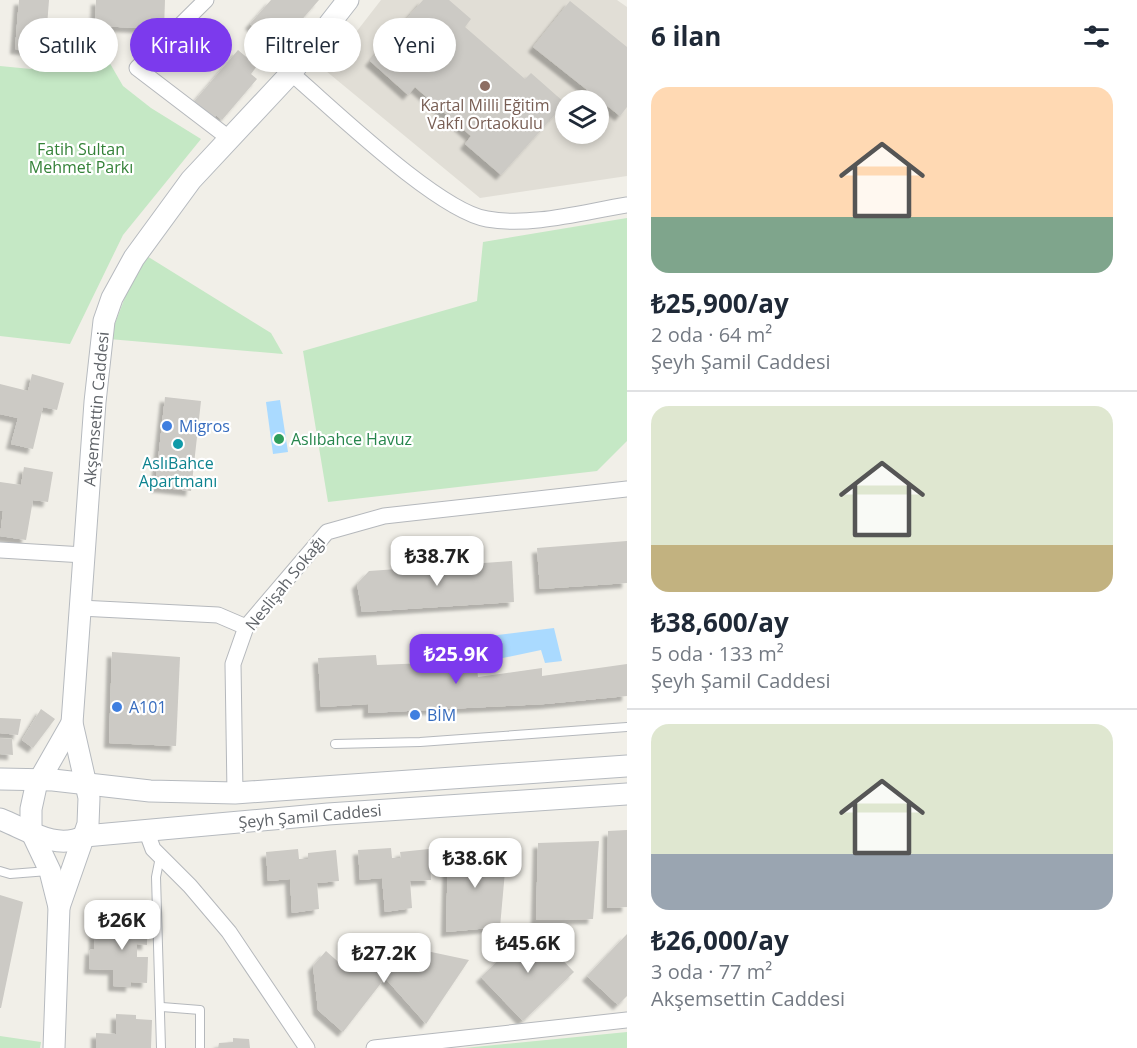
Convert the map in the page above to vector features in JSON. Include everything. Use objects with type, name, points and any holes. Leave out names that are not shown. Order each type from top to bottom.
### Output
[{"type":"street","points":[[206,0],[137,68],[230,139]]},
{"type":"street","name":"Akşemsettin Caddesi","points":[[59,907],[85,836],[89,810],[72,723],[104,321],[112,298],[145,242],[191,180],[291,73],[348,0]]},
{"type":"street","points":[[291,73],[412,175],[445,201],[465,212],[486,219],[506,220],[543,218],[627,205]]},
{"type":"street","name":"Neslişah Sokağı","points":[[235,793],[233,664],[246,627],[327,532],[384,516],[627,489]]},
{"type":"street","points":[[0,550],[84,555]]},
{"type":"street","points":[[80,608],[218,615],[246,627]]},
{"type":"street","name":"Akşemsettin Caddesi","points":[[54,1048],[59,907],[50,871],[31,831],[32,798],[39,780],[72,723]]},
{"type":"street","name":"Şeyh Şamil Caddesi","points":[[0,779],[53,780],[150,791],[235,793],[627,766]]},
{"type":"street","name":"Şeyh Şamil Caddesi","points":[[0,819],[47,840],[73,842],[85,836],[328,814],[627,794]]},
{"type":"street","points":[[146,830],[148,840],[160,857],[190,886],[229,932],[307,1048]]},
{"type":"street","points":[[374,1048],[627,1020]]},
{"type":"lane","points":[[335,744],[420,742],[627,727]]},
{"type":"lane","points":[[160,857],[156,877],[162,1007],[161,1048]]},
{"type":"lane","points":[[0,871],[10,874],[50,871]]},
{"type":"lane","points":[[162,1007],[200,1010],[200,1048]]},
{"type":"shaded area","name":"Kartal Milli Eğitim Vakfı Ortaokulu","points":[[381,0],[617,0],[627,7],[627,176],[480,198],[327,72],[361,72],[361,26]]},
{"type":"green space","name":"Fatih Sultan Mehmet Parkı","points":[[0,66],[18,68],[18,72],[115,72],[123,86],[151,108],[201,139],[123,235],[70,344],[0,336]]},
{"type":"green space","points":[[627,218],[627,441],[597,471],[328,502],[303,351],[477,301],[483,242]]},
{"type":"green space","points":[[142,253],[271,333],[283,354],[109,339]]},
{"type":"green space","points":[[627,1032],[627,1048],[464,1048]]},
{"type":"green space","points":[[0,1036],[41,1042],[40,1048],[0,1048]]},
{"type":"water","name":"Aslıbahce Havuz","points":[[280,400],[288,452],[273,454],[266,402]]},
{"type":"water","points":[[554,628],[562,661],[545,663],[541,650],[493,660],[489,636]]},
{"type":"building","points":[[19,0],[49,0],[48,18],[18,18],[18,49],[15,49]]},
{"type":"building","points":[[96,0],[165,0],[164,18],[130,18],[130,28],[118,27],[118,18],[95,18]]},
{"type":"building","points":[[271,0],[319,0],[303,18],[255,18]]},
{"type":"building","points":[[423,0],[449,0],[471,19],[465,27],[525,79],[531,73],[555,94],[555,114],[501,175],[465,144],[471,136],[415,87],[408,95],[382,72],[456,72],[456,18],[407,18]]},
{"type":"building","points":[[570,1],[627,47],[627,107],[620,116],[609,107],[609,90],[587,90],[533,47]]},
{"type":"building","points":[[238,50],[244,55],[244,72],[252,72],[251,74],[257,79],[222,120],[216,115],[212,121],[192,104],[219,72],[232,72],[232,57]]},
{"type":"building","points":[[32,374],[64,383],[57,410],[43,407],[33,449],[11,444],[18,418],[0,414],[0,384],[28,391]]},
{"type":"building","name":"AslıBahce Apartmanı","points":[[165,397],[201,401],[191,491],[155,487]]},
{"type":"building","points":[[24,467],[53,472],[48,502],[33,500],[26,540],[0,536],[3,511],[0,511],[0,482],[21,485]]},
{"type":"building","points":[[627,541],[627,583],[540,589],[537,548]]},
{"type":"building","points":[[512,561],[514,602],[362,612],[357,584],[369,571]]},
{"type":"building","points":[[112,652],[180,657],[176,746],[109,743]]},
{"type":"building","points":[[376,655],[377,665],[476,661],[478,677],[542,668],[542,676],[627,664],[627,696],[545,704],[368,713],[368,704],[321,707],[318,658]]},
{"type":"building","points":[[41,709],[55,719],[33,748],[22,740]]},
{"type":"building","points":[[0,718],[21,719],[18,735],[0,733]]},
{"type":"building","points":[[0,738],[12,739],[13,755],[0,754]]},
{"type":"building","points":[[627,830],[627,907],[607,908],[608,831]]},
{"type":"building","points":[[599,841],[593,919],[536,920],[538,843]]},
{"type":"building","points":[[391,848],[392,858],[401,858],[400,852],[429,849],[431,880],[410,881],[412,908],[385,912],[382,878],[360,880],[358,850]]},
{"type":"building","points":[[298,849],[299,859],[308,859],[308,853],[336,850],[339,881],[317,883],[319,909],[292,913],[290,879],[268,881],[266,852]]},
{"type":"building","points":[[507,849],[500,927],[446,932],[448,852]]},
{"type":"building","points":[[0,895],[23,902],[1,1008],[0,1008]]},
{"type":"building","points":[[114,914],[132,914],[132,919],[147,919],[147,945],[137,944],[137,957],[148,957],[147,983],[131,982],[131,987],[113,986],[113,970],[89,969],[90,949],[94,950],[94,933],[113,934]]},
{"type":"building","points":[[532,928],[574,972],[523,1021],[481,977]]},
{"type":"building","points":[[627,934],[627,996],[618,1005],[587,976]]},
{"type":"building","points":[[417,949],[469,960],[426,1024],[385,978]]},
{"type":"building","points":[[326,951],[344,967],[358,951],[385,978],[343,1032],[318,1010],[313,966]]},
{"type":"building","points":[[116,1014],[136,1015],[136,1019],[152,1020],[151,1048],[96,1048],[96,1033],[116,1034]]},
{"type":"building","points":[[233,1038],[249,1039],[250,1048],[218,1048],[219,1043],[233,1042]]},
{"type":"place","name":"Kartal Milli Eğitim Vakfı Ortaokulu","points":[[485,86]]},
{"type":"place","name":"Migros","points":[[167,426]]},
{"type":"place","name":"Aslıbahce Havuz","points":[[279,439]]},
{"type":"place","name":"AslıBahce Apartmanı","points":[[178,444]]},
{"type":"place","name":"A101","points":[[117,707]]},
{"type":"place","name":"BİM","points":[[415,715]]}]
